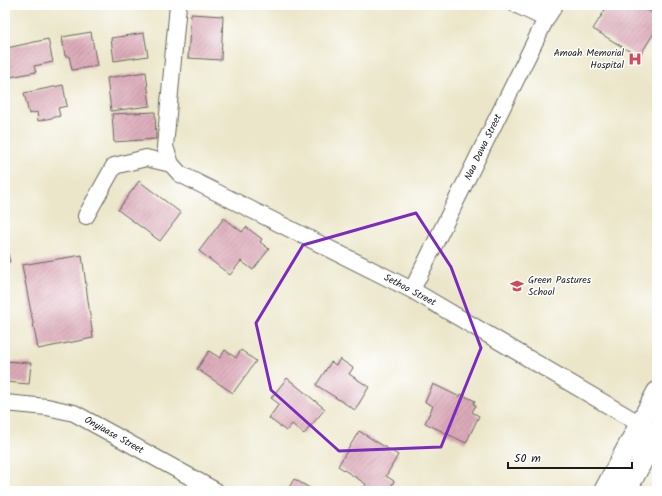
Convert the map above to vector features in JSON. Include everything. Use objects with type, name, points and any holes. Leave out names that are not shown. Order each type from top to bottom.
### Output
[{"type":"main road","points":[[625,491],[638,467],[648,428]]},
{"type":"main road","points":[[611,491],[638,467]]},
{"type":"street","points":[[172,166],[165,147],[178,5]]},
{"type":"street","points":[[518,5],[546,19]]},
{"type":"street","name":"Naa Dawa Street","points":[[412,290],[546,19],[555,5]]},
{"type":"street","name":"Sethoo Street","points":[[86,216],[114,166],[146,158],[172,166],[180,174],[412,290],[648,428]]},
{"type":"street","points":[[604,491],[648,428],[657,392]]},
{"type":"street","name":"Onyiaase Street","points":[[5,403],[47,407],[74,413],[216,491]]},
{"type":"highlighted area","points":[[416,213],[451,267],[481,348],[441,447],[339,451],[271,390],[256,323],[303,245]]},
{"type":"building","points":[[597,5],[639,5],[657,16],[657,28],[639,57],[593,29],[605,10]]},
{"type":"building","points":[[191,14],[223,16],[221,60],[188,58]]},
{"type":"building","points":[[91,32],[97,66],[72,70],[69,56],[65,56],[62,37]]},
{"type":"building","points":[[144,33],[148,56],[114,61],[111,38]]},
{"type":"building","points":[[48,39],[53,62],[34,66],[36,72],[5,78],[5,43],[7,48]]},
{"type":"building","points":[[146,72],[150,106],[111,111],[107,78]]},
{"type":"building","points":[[63,85],[67,106],[58,108],[60,116],[38,121],[37,112],[29,114],[24,93]]},
{"type":"building","points":[[155,112],[156,139],[114,142],[112,114]]},
{"type":"building","points":[[139,181],[181,213],[160,241],[118,210]]},
{"type":"building","points":[[224,218],[242,232],[246,227],[262,239],[260,242],[269,249],[253,270],[241,261],[230,275],[199,251]]},
{"type":"building","points":[[5,240],[10,262],[5,263]]},
{"type":"building","points":[[82,255],[93,338],[38,349],[22,265]]},
{"type":"building","points":[[225,350],[236,358],[241,350],[256,361],[233,393],[197,369],[209,351],[220,358]]},
{"type":"building","points":[[340,359],[353,368],[349,374],[369,387],[355,410],[316,385],[331,362],[336,365]]},
{"type":"building","points":[[5,361],[31,363],[29,384],[5,382]]},
{"type":"building","points":[[287,378],[325,409],[304,434],[292,424],[286,431],[269,418],[279,404],[271,398]]},
{"type":"building","points":[[433,384],[460,397],[461,394],[475,401],[473,404],[476,405],[472,412],[479,416],[466,443],[425,423],[433,406],[425,402]]},
{"type":"building","points":[[359,431],[398,455],[386,476],[394,481],[389,491],[362,491],[366,484],[338,466]]},
{"type":"building","points":[[294,479],[315,491],[287,491]]},
{"type":"place","name":"Amoah Memorial Hospital","points":[[635,59]]},
{"type":"place","name":"Green Pastures School","points":[[517,286]]}]
